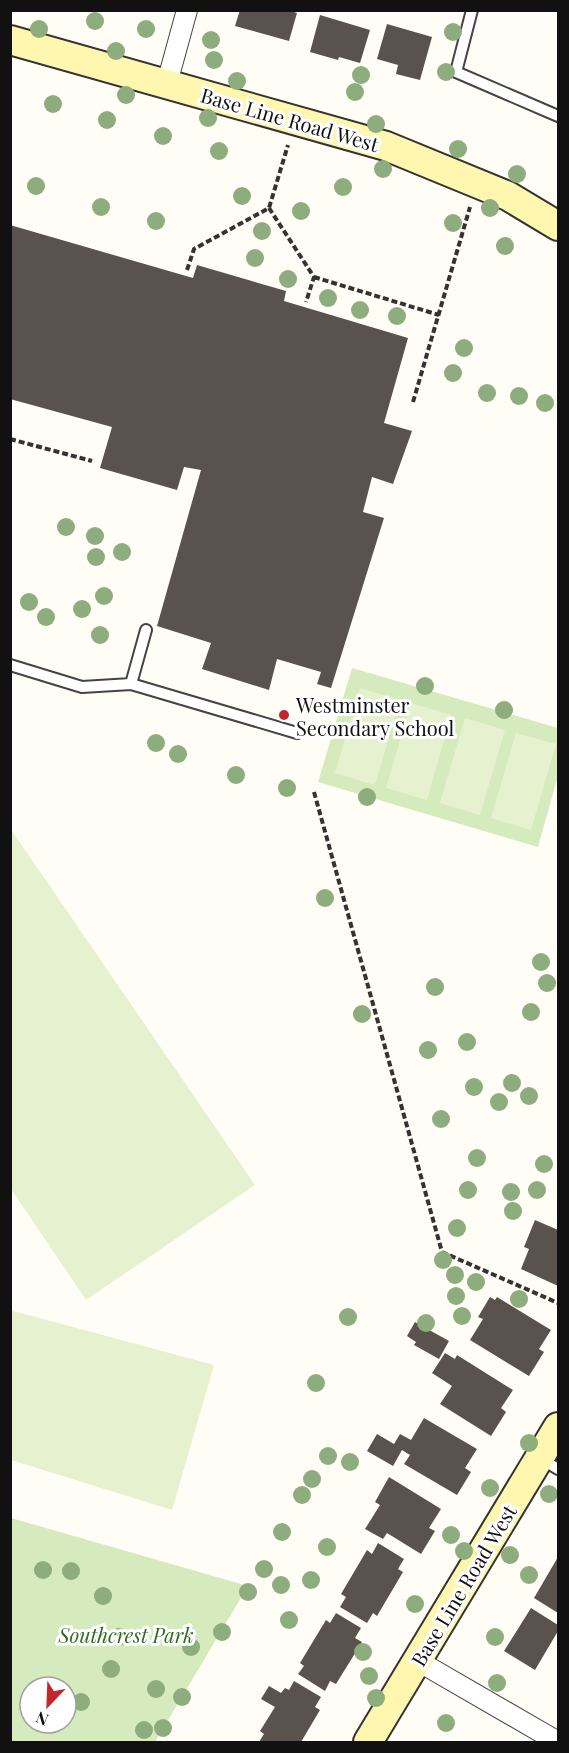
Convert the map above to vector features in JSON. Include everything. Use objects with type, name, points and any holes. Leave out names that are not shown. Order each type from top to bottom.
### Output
[{"type":"street","points":[[167,83],[187,10]]},
{"type":"street","name":"Base Line Road West","points":[[10,40],[386,146],[508,196],[558,226]]},
{"type":"street","name":"Base Line Road West","points":[[368,1743],[418,1661],[549,1463],[558,1427]]},
{"type":"street","points":[[418,1661],[558,1743]]},
{"type":"lane","points":[[472,10],[456,72],[558,116]]},
{"type":"lane","points":[[131,684],[146,630]]},
{"type":"lane","points":[[10,665],[82,687],[131,684],[297,733]]},
{"type":"path","points":[[187,270],[194,249],[269,208],[295,120]]},
{"type":"path","points":[[414,402],[477,183]]},
{"type":"path","points":[[269,208],[314,277],[439,315]]},
{"type":"path","points":[[306,302],[314,277]]},
{"type":"path","points":[[10,439],[92,461]]},
{"type":"path","points":[[314,792],[442,1252],[558,1303]]},
{"type":"green space","points":[[352,668],[558,728],[558,776],[538,847],[318,782]]},
{"type":"green space","points":[[360,688],[400,700],[375,785],[335,773]]},
{"type":"green space","points":[[411,703],[451,715],[427,800],[386,788]]},
{"type":"green space","points":[[465,718],[505,730],[480,815],[440,803]]},
{"type":"green space","points":[[516,733],[556,744],[531,830],[491,818]]},
{"type":"green space","points":[[10,828],[255,1185],[86,1300],[11,1189]]},
{"type":"green space","points":[[10,1310],[214,1365],[172,1510],[11,1460]]},
{"type":"green space","name":"Southcrest Park","points":[[11,1518],[248,1586],[155,1742],[11,1742]]},
{"type":"building","points":[[240,10],[288,10],[297,13],[289,41],[235,26]]},
{"type":"building","points":[[320,15],[370,30],[360,63],[310,52]]},
{"type":"building","points":[[387,24],[432,37],[420,80],[396,74],[398,65],[377,59]]},
{"type":"building","points":[[10,225],[193,278],[197,265],[286,291],[284,301],[408,338],[384,423],[412,431],[393,484],[372,477],[363,512],[384,518],[331,688],[317,684],[321,672],[277,659],[269,690],[202,669],[211,643],[157,626],[201,470],[184,467],[177,490],[100,468],[112,427],[10,399]]},
{"type":"building","points":[[535,1220],[558,1230],[558,1286],[521,1269],[529,1249],[524,1247]]},
{"type":"building","points":[[490,1297],[495,1300],[497,1297],[551,1330],[539,1349],[544,1352],[529,1376],[470,1340],[483,1319],[478,1317]]},
{"type":"building","points":[[415,1322],[449,1341],[439,1359],[414,1345],[416,1342],[407,1336]]},
{"type":"building","points":[[445,1353],[455,1359],[457,1355],[513,1390],[501,1408],[506,1412],[491,1436],[440,1404],[452,1386],[432,1373]]},
{"type":"building","points":[[424,1418],[477,1449],[465,1468],[471,1472],[457,1495],[404,1464],[410,1455],[402,1450],[393,1466],[367,1451],[377,1434],[394,1444],[400,1434],[411,1440]]},
{"type":"building","points":[[389,1477],[441,1509],[429,1528],[435,1531],[421,1554],[387,1533],[383,1539],[365,1529],[380,1505],[375,1502]]},
{"type":"building","points":[[378,1543],[404,1559],[398,1569],[403,1572],[377,1616],[373,1613],[367,1623],[340,1607],[346,1597],[341,1594],[367,1550],[372,1554]]},
{"type":"building","points":[[558,1557],[558,1613],[534,1598]]},
{"type":"building","points":[[531,1608],[558,1625],[558,1631],[535,1670],[504,1651]]},
{"type":"building","points":[[336,1613],[361,1628],[355,1638],[362,1642],[336,1684],[330,1681],[325,1691],[298,1674],[304,1666],[300,1663],[326,1620],[330,1623]]},
{"type":"building","points":[[294,1681],[321,1697],[315,1707],[320,1710],[301,1742],[259,1742],[264,1734],[260,1731],[275,1707],[261,1699],[269,1686],[281,1693],[285,1688],[289,1690]]},
{"type":"place","name":"Westminster Secondary School","points":[[284,715]]}]
